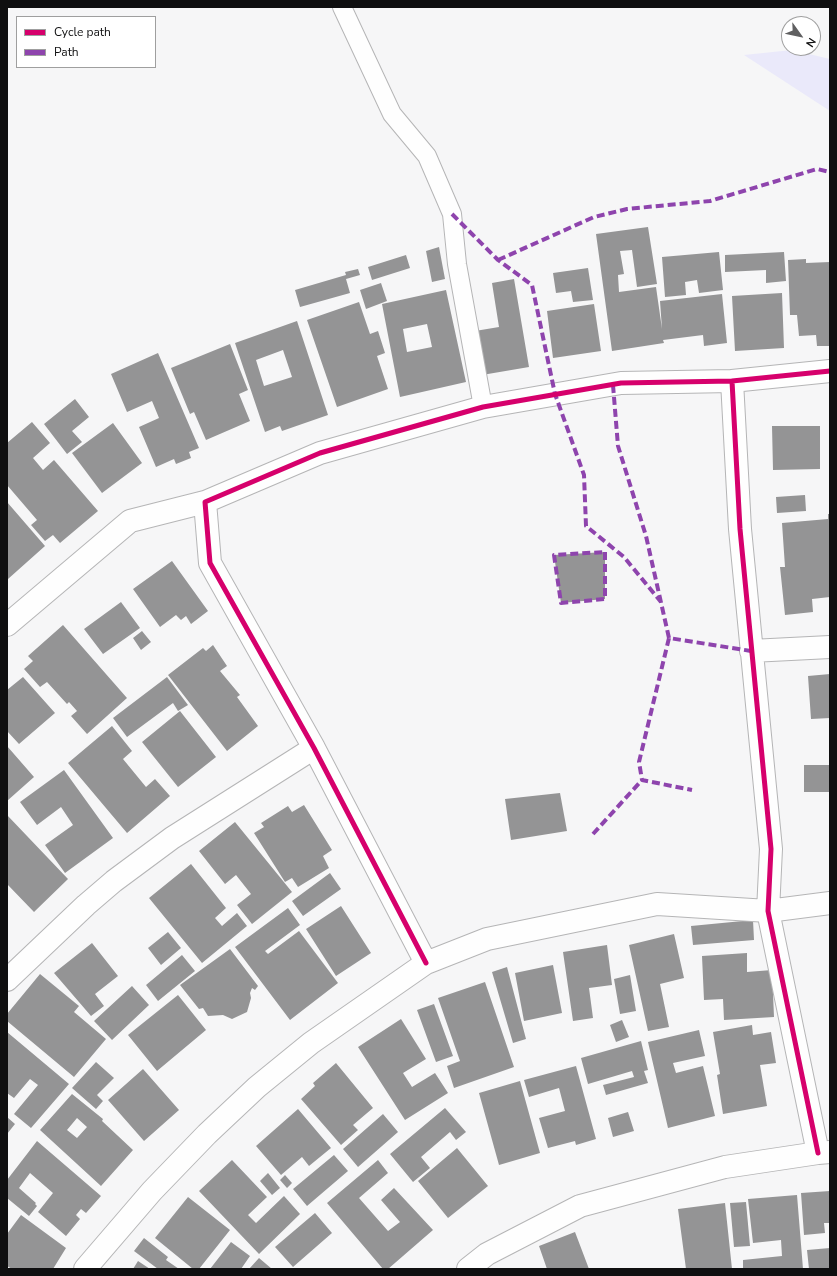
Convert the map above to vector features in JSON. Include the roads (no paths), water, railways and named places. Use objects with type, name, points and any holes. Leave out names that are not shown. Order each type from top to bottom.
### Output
[{"type":"street","points":[[7,625],[130,521],[205,502],[320,454],[483,407],[621,383],[732,381],[830,371]]},
{"type":"street","points":[[468,1269],[487,1254],[580,1206],[725,1167],[824,1152],[768,911],[771,849],[740,529],[732,381]]},
{"type":"street","points":[[205,502],[210,563],[314,748],[426,963]]},
{"type":"street","points":[[751,651],[830,647]]},
{"type":"street","points":[[7,980],[86,905],[114,881],[172,838],[314,748]]},
{"type":"street","points":[[85,1269],[152,1191],[207,1134],[258,1087],[311,1043],[426,963],[487,939],[657,904],[768,911],[830,903]]},
{"type":"lane","points":[[342,7],[392,114],[427,156],[452,214],[457,264],[483,407]]}]
